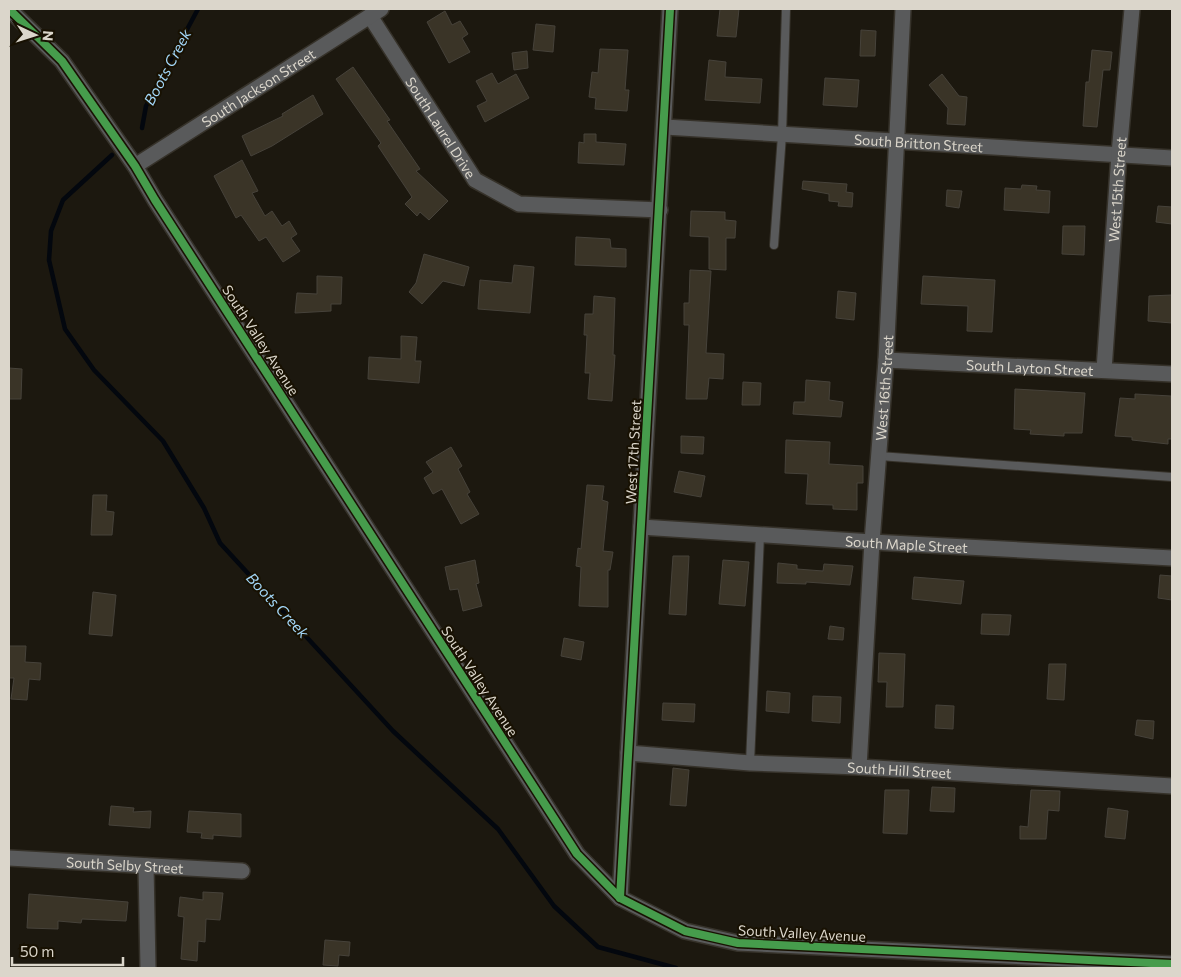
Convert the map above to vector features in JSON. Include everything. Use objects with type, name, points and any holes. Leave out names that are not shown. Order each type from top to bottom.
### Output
[{"type":"street","name":"South Valley Avenue","points":[[9,9],[62,61],[135,166],[165,216],[577,854],[620,898],[685,931],[738,943],[1172,964]]},
{"type":"street","name":"West 17th Street","points":[[620,898],[665,128],[670,9]]},
{"type":"street","name":"West 16th Street","points":[[859,767],[872,542],[886,360],[903,9]]},
{"type":"street","name":"West 15th Street","points":[[1104,370],[1119,154],[1132,9]]},
{"type":"street","name":"South Jackson Street","points":[[135,166],[375,12]]},
{"type":"street","name":"South Laurel Drive","points":[[375,12],[475,180],[519,204],[660,210]]},
{"type":"street","name":"South Britton Street","points":[[665,128],[1172,158]]},
{"type":"street","name":"South Layton Street","points":[[886,360],[1172,374]]},
{"type":"street","name":"South Maple Street","points":[[642,527],[760,536],[1172,558]]},
{"type":"street","name":"South Hill Street","points":[[628,753],[750,763],[859,767],[1172,786]]},
{"type":"street","name":"South Selby Street","points":[[9,858],[242,871]]},
{"type":"street","points":[[146,866],[148,968]]},
{"type":"lane","points":[[774,245],[782,134],[786,9]]},
{"type":"lane","points":[[879,456],[1172,477]]},
{"type":"lane","points":[[750,763],[760,536]]},
{"type":"building","points":[[720,9],[739,9],[736,37],[717,36]]},
{"type":"building","points":[[445,11],[452,25],[460,21],[468,34],[462,38],[470,52],[449,63],[427,22]]},
{"type":"building","points":[[536,24],[555,26],[553,52],[533,50]]},
{"type":"building","points":[[861,30],[876,31],[875,56],[860,56]]},
{"type":"building","points":[[600,49],[628,50],[625,90],[629,90],[627,111],[595,109],[596,98],[589,97],[592,72],[598,73]]},
{"type":"building","points":[[1092,50],[1112,52],[1110,70],[1103,70],[1097,127],[1083,126],[1086,82],[1089,82]]},
{"type":"building","points":[[527,51],[528,68],[514,70],[512,53]]},
{"type":"building","points":[[709,60],[726,62],[725,77],[762,79],[760,103],[705,100]]},
{"type":"building","points":[[353,67],[390,120],[387,121],[420,169],[416,171],[448,201],[429,220],[420,212],[417,216],[405,204],[412,197],[378,146],[381,143],[336,79]]},
{"type":"building","points":[[492,73],[498,84],[516,74],[529,98],[485,122],[477,106],[487,101],[476,81]]},
{"type":"building","points":[[942,74],[959,96],[967,97],[965,125],[947,124],[948,108],[929,85]]},
{"type":"building","points":[[825,78],[859,80],[857,107],[823,105]]},
{"type":"building","points":[[313,95],[323,114],[272,146],[251,156],[242,136],[283,116],[282,114]]},
{"type":"building","points":[[584,134],[596,134],[596,142],[626,144],[624,165],[578,163],[579,142],[584,143]]},
{"type":"building","points":[[242,160],[258,191],[252,193],[265,216],[272,211],[282,226],[289,221],[297,234],[291,238],[300,251],[283,262],[266,237],[259,241],[241,215],[236,218],[214,176]]},
{"type":"building","points":[[803,181],[847,184],[846,192],[853,193],[852,207],[838,206],[839,202],[829,201],[829,194],[802,189]]},
{"type":"building","points":[[1022,185],[1037,186],[1036,190],[1050,191],[1049,213],[1004,210],[1005,188],[1021,189]]},
{"type":"building","points":[[947,190],[962,191],[959,208],[946,206]]},
{"type":"building","points":[[1158,206],[1172,207],[1172,224],[1156,222]]},
{"type":"building","points":[[691,211],[725,212],[725,220],[736,221],[735,238],[726,238],[726,270],[709,269],[709,237],[690,236]]},
{"type":"building","points":[[1063,226],[1085,226],[1084,255],[1062,254]]},
{"type":"building","points":[[576,237],[610,239],[611,248],[626,249],[626,267],[575,265]]},
{"type":"building","points":[[424,254],[469,267],[464,286],[443,281],[422,304],[409,292],[416,283]]},
{"type":"building","points":[[514,265],[534,267],[530,313],[478,309],[480,280],[512,283]]},
{"type":"building","points":[[690,270],[711,271],[706,353],[724,354],[723,379],[709,378],[707,399],[686,399],[689,325],[684,325],[684,303],[689,303]]},
{"type":"building","points":[[317,276],[342,277],[341,304],[331,304],[331,311],[295,313],[297,293],[317,294]]},
{"type":"building","points":[[923,276],[995,280],[992,332],[967,331],[968,306],[921,304]]},
{"type":"building","points":[[838,291],[856,293],[854,320],[836,318]]},
{"type":"building","points":[[1172,295],[1172,323],[1148,321],[1149,296]]},
{"type":"building","points":[[594,296],[615,298],[613,355],[615,355],[612,401],[588,399],[590,373],[585,373],[587,335],[584,335],[585,314],[593,314]]},
{"type":"building","points":[[401,336],[417,337],[415,361],[421,361],[419,383],[368,379],[369,357],[401,359]]},
{"type":"building","points":[[9,368],[22,369],[21,399],[9,399]]},
{"type":"building","points":[[806,380],[830,382],[829,400],[843,402],[841,417],[793,414],[794,402],[805,402]]},
{"type":"building","points":[[743,382],[761,383],[760,405],[742,405]]},
{"type":"building","points":[[1015,389],[1085,393],[1082,433],[1064,433],[1064,436],[1030,434],[1031,430],[1014,429]]},
{"type":"building","points":[[1135,394],[1171,396],[1172,439],[1168,439],[1168,444],[1132,440],[1132,437],[1115,436],[1120,398],[1135,399]]},
{"type":"building","points":[[681,436],[704,437],[703,454],[681,453]]},
{"type":"building","points":[[786,440],[830,442],[829,464],[863,466],[863,483],[857,483],[857,510],[833,509],[833,505],[806,504],[808,474],[785,473]]},
{"type":"building","points":[[451,447],[462,466],[458,469],[470,492],[467,494],[479,514],[461,524],[442,489],[433,494],[424,478],[433,472],[426,462]]},
{"type":"building","points":[[679,471],[705,476],[701,497],[674,492]]},
{"type":"building","points":[[587,485],[604,486],[602,500],[608,502],[603,551],[613,552],[610,570],[608,570],[608,607],[579,606],[581,567],[576,566],[578,548],[581,549]]},
{"type":"building","points":[[93,495],[107,495],[106,511],[114,512],[112,535],[91,535]]},
{"type":"building","points":[[673,556],[689,556],[686,615],[669,614]]},
{"type":"building","points":[[475,560],[479,583],[476,584],[482,606],[463,611],[458,589],[450,590],[445,567]]},
{"type":"building","points":[[723,560],[749,562],[745,606],[719,604]]},
{"type":"building","points":[[778,563],[797,565],[797,569],[823,571],[824,564],[853,566],[850,585],[806,582],[806,584],[777,583]]},
{"type":"building","points":[[1160,575],[1172,576],[1172,600],[1158,598]]},
{"type":"building","points":[[914,577],[964,581],[961,604],[912,599]]},
{"type":"building","points":[[93,592],[116,595],[112,636],[89,634]]},
{"type":"building","points":[[982,614],[1011,615],[1009,635],[981,634]]},
{"type":"building","points":[[830,626],[844,628],[843,640],[828,639]]},
{"type":"building","points":[[564,638],[584,642],[581,660],[561,656]]},
{"type":"building","points":[[9,646],[26,646],[25,662],[41,663],[40,680],[29,679],[27,700],[11,699],[14,678],[9,678]]},
{"type":"building","points":[[879,653],[905,654],[903,707],[886,707],[887,682],[878,682]]},
{"type":"building","points":[[1049,664],[1066,664],[1064,700],[1047,699]]},
{"type":"building","points":[[767,691],[790,693],[789,713],[766,711]]},
{"type":"building","points":[[813,696],[841,697],[840,723],[812,721]]},
{"type":"building","points":[[663,703],[695,704],[694,722],[662,720]]},
{"type":"building","points":[[936,705],[954,706],[953,729],[935,728]]},
{"type":"building","points":[[1137,720],[1154,721],[1153,739],[1135,735]]},
{"type":"building","points":[[673,768],[689,770],[686,806],[670,805]]},
{"type":"building","points":[[932,787],[955,788],[954,812],[930,811]]},
{"type":"building","points":[[885,790],[909,790],[907,834],[883,833]]},
{"type":"building","points":[[1031,790],[1060,791],[1059,811],[1048,810],[1046,839],[1020,839],[1020,826],[1028,827]]},
{"type":"building","points":[[111,806],[134,808],[133,812],[151,811],[150,828],[109,825]]},
{"type":"building","points":[[1108,808],[1128,811],[1125,839],[1105,837]]},
{"type":"building","points":[[189,811],[241,814],[241,837],[213,835],[213,839],[201,838],[202,833],[187,832]]},
{"type":"building","points":[[203,892],[223,893],[220,920],[206,919],[205,942],[198,941],[197,961],[181,959],[184,917],[178,916],[180,897],[203,900]]},
{"type":"building","points":[[29,894],[128,902],[126,921],[82,919],[81,923],[58,921],[58,929],[27,928]]},
{"type":"building","points":[[325,940],[350,942],[349,956],[339,955],[338,966],[323,965]]},
{"type":"waterway","name":"Boots Creek","points":[[142,128],[146,106],[198,9]]},
{"type":"waterway","name":"Boots Creek","points":[[112,155],[63,200],[51,231],[49,260],[65,329],[94,370],[163,441],[204,508],[220,543],[393,731],[498,829],[554,906],[598,947],[676,968]]},
{"type":"cycle path","points":[[9,9],[62,61],[135,166],[155,200],[577,854],[620,898],[685,931],[738,943],[1172,964]]},
{"type":"cycle path","points":[[620,898],[670,9]]}]
